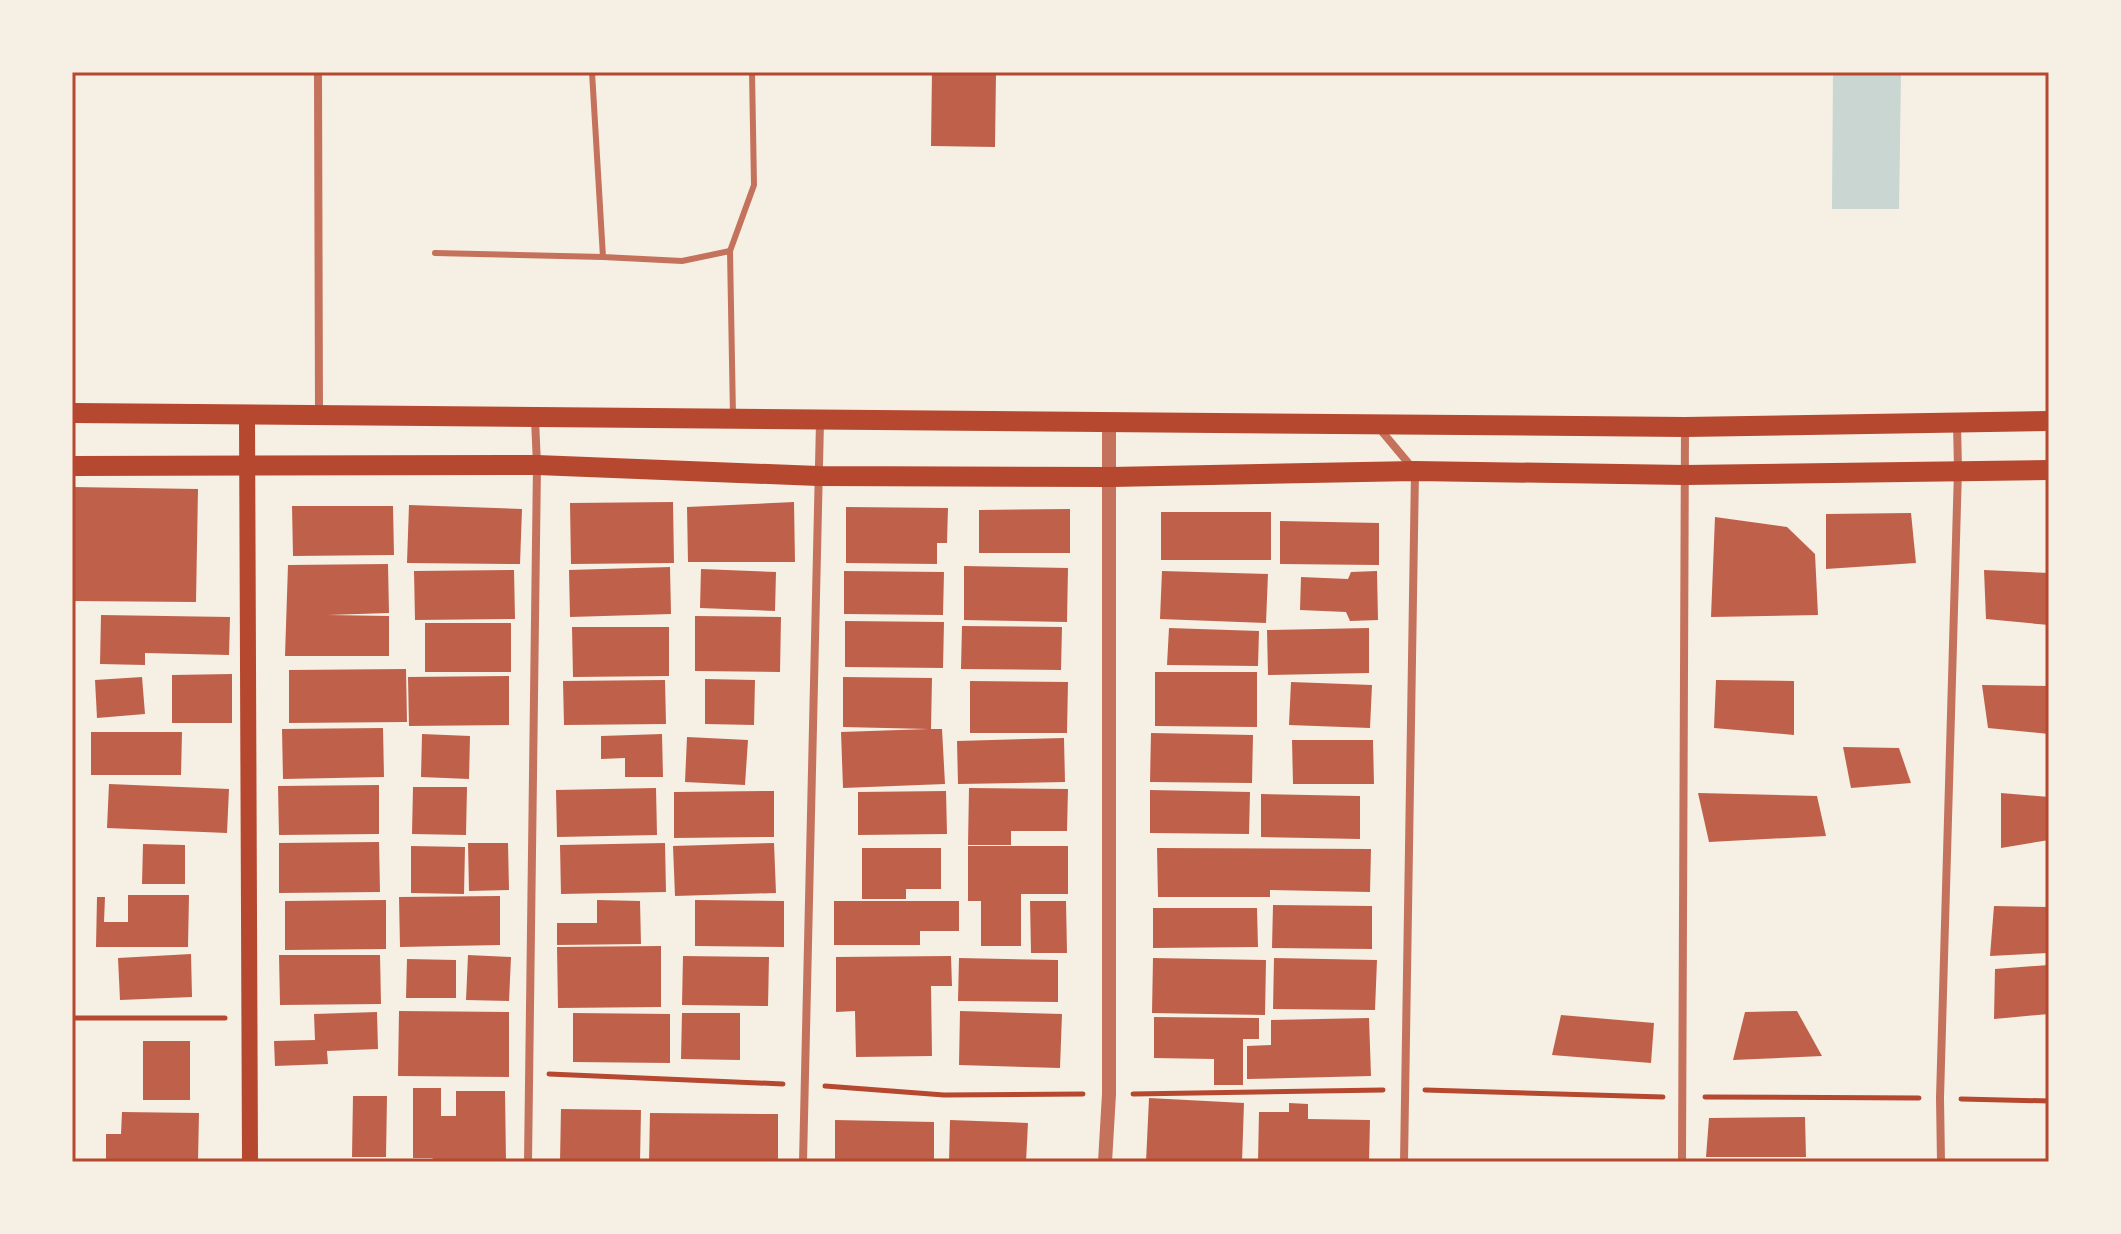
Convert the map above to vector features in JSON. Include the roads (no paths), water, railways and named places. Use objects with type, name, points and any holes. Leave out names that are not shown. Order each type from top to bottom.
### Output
[{"type":"main road","points":[[72,413],[1685,427],[2049,421]]},
{"type":"main road","points":[[247,415],[250,1162]]},
{"type":"main road","points":[[72,466],[537,465],[818,476],[1111,477],[1415,471],[1685,475],[2049,470]]},
{"type":"street","points":[[318,72],[319,417]]},
{"type":"street","points":[[528,1162],[537,465],[535,419]]},
{"type":"street","points":[[803,1162],[820,421]]},
{"type":"street","points":[[1105,1162],[1109,1094],[1109,422]]},
{"type":"street","points":[[1941,1162],[1957,422]]},
{"type":"street","points":[[1377,425],[1415,471],[1404,1162]]},
{"type":"street","points":[[1682,1162],[1685,427]]},
{"type":"lane","points":[[592,72],[603,257]]},
{"type":"lane","points":[[733,421],[730,251],[754,185],[752,72]]},
{"type":"lane","points":[[435,253],[682,261],[730,251]]}]
